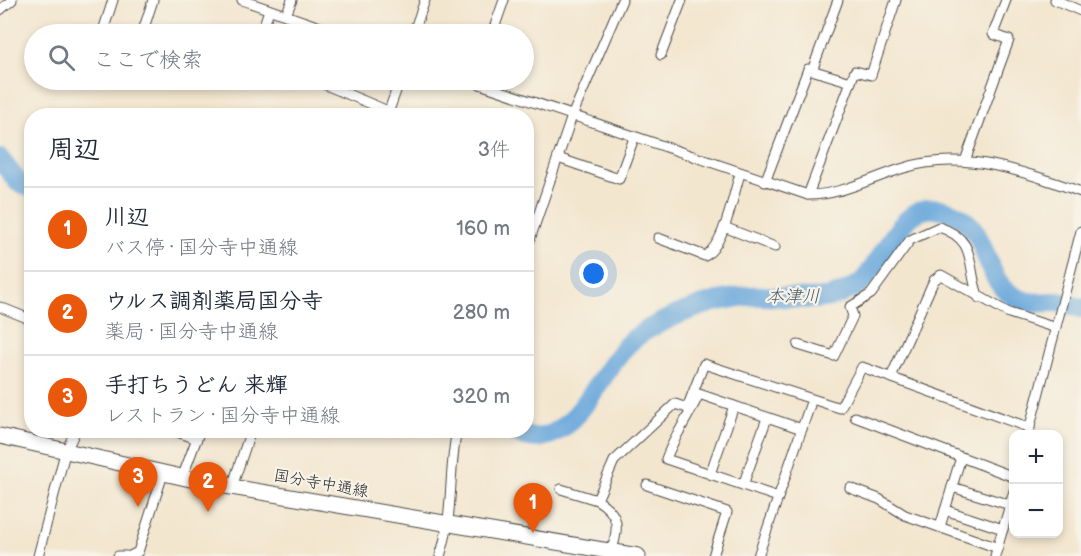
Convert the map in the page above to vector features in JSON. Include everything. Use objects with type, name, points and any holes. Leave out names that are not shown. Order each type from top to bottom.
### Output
[{"type":"main road","name":"国分寺中通線","points":[[0,436],[65,453],[232,488],[611,554],[638,556]]},
{"type":"street","points":[[0,10],[12,0]]},
{"type":"street","points":[[105,24],[113,0]]},
{"type":"street","points":[[145,24],[153,0]]},
{"type":"street","points":[[242,0],[255,2],[269,10],[312,24]]},
{"type":"street","points":[[286,15],[292,0]]},
{"type":"street","points":[[417,24],[425,0]]},
{"type":"street","points":[[496,24],[504,0]]},
{"type":"street","points":[[534,228],[572,116],[622,0]]},
{"type":"street","points":[[661,55],[682,0]]},
{"type":"street","points":[[813,68],[838,0]]},
{"type":"street","points":[[808,195],[855,71],[871,75],[896,0]]},
{"type":"street","points":[[965,161],[1010,40],[993,34],[1006,0]]},
{"type":"street","points":[[1055,0],[1081,11]]},
{"type":"street","points":[[264,24],[269,10]]},
{"type":"street","points":[[765,182],[808,69],[813,68],[851,82]]},
{"type":"street","points":[[337,90],[377,108]]},
{"type":"street","points":[[390,108],[396,90]]},
{"type":"street","points":[[500,90],[634,138],[808,195],[841,191],[905,167],[931,161],[965,161],[1021,171],[1081,192]]},
{"type":"street","points":[[558,158],[619,179],[634,138]]},
{"type":"street","points":[[658,238],[705,256],[712,252],[724,227],[740,174]]},
{"type":"street","points":[[724,227],[775,247]]},
{"type":"street","points":[[798,345],[834,356],[853,316],[850,307],[871,294],[910,240],[939,227],[964,240],[969,251],[972,280],[979,298]]},
{"type":"street","points":[[1029,430],[1081,231]]},
{"type":"street","points":[[891,377],[934,280],[941,275],[1009,313],[1056,328]]},
{"type":"street","points":[[0,307],[24,317]]},
{"type":"street","points":[[597,500],[614,461],[675,404],[687,408],[704,364],[840,408],[862,367],[1026,430]]},
{"type":"street","points":[[778,497],[666,459],[674,437],[690,416],[699,394],[802,429]]},
{"type":"street","points":[[758,556],[810,405]]},
{"type":"street","points":[[710,474],[734,406]]},
{"type":"street","points":[[855,417],[1009,475]]},
{"type":"street","points":[[743,485],[767,418]]},
{"type":"street","points":[[38,556],[65,453],[72,438]]},
{"type":"street","points":[[182,478],[197,438]]},
{"type":"street","points":[[232,488],[248,438]]},
{"type":"street","points":[[440,556],[448,525],[451,465],[456,438]]},
{"type":"street","points":[[940,527],[961,457]]},
{"type":"street","points":[[130,556],[138,552],[163,474]]},
{"type":"street","points":[[647,485],[727,512],[713,556]]},
{"type":"street","points":[[952,487],[1009,505]]},
{"type":"street","points":[[561,489],[597,500],[610,508],[618,530],[611,554]]},
{"type":"street","points":[[850,489],[879,499],[906,515],[997,552],[1009,508]]},
{"type":"street","points":[[945,510],[1003,529]]},
{"type":"street","points":[[118,556],[126,556]]},
{"type":"waterway","name":"本津川","points":[[0,159],[18,182],[24,185]]},
{"type":"waterway","name":"本津川","points":[[534,437],[549,435],[565,426],[592,394],[616,358],[628,344],[648,329],[704,305],[737,297],[811,299],[835,296],[847,291],[862,282],[871,272],[896,232],[906,221],[930,208],[945,210],[961,217],[972,228],[996,279],[1019,299],[1037,303],[1065,303],[1081,308]]},
{"type":"place","name":"手打ちうどん 来輝","points":[[138,507]]},
{"type":"place","name":"ウルス調剤薬局国分寺","points":[[208,512]]},
{"type":"place","name":"川辺","points":[[533,533]]}]
